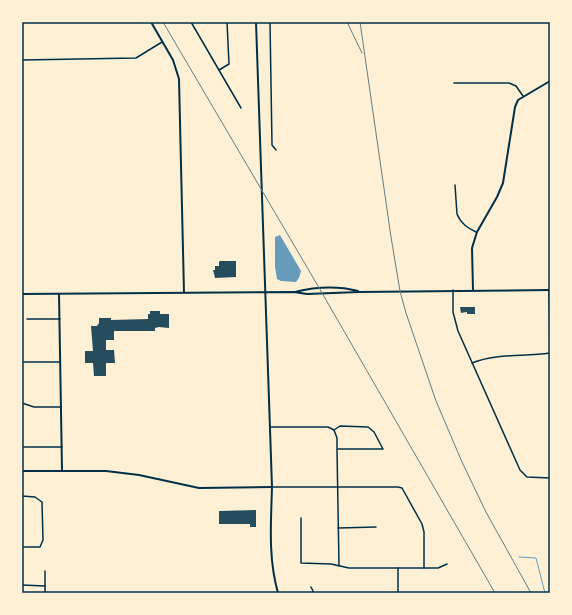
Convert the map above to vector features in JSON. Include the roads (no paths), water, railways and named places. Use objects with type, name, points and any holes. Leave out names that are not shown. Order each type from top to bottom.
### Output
[{"type":"street","points":[[150,22],[173,60],[179,79],[184,293]]},
{"type":"street","points":[[191,22],[241,108]]},
{"type":"street","points":[[219,70],[229,64],[227,22]]},
{"type":"street","points":[[256,22],[272,487],[270,544],[272,570],[278,593]]},
{"type":"street","points":[[270,22],[272,145],[276,150]]},
{"type":"street","points":[[22,60],[136,58],[162,42]]},
{"type":"street","points":[[473,290],[472,248],[477,232],[497,197],[503,183],[515,107],[518,100],[523,96],[550,81]]},
{"type":"street","points":[[454,83],[509,83],[516,86],[523,96]]},
{"type":"street","points":[[455,185],[457,214],[459,219],[466,226],[477,232]]},
{"type":"street","points":[[22,294],[265,293],[294,292],[322,288],[344,289],[359,292]]},
{"type":"street","points":[[453,290],[453,312],[455,323],[520,470],[527,477],[550,478]]},
{"type":"street","points":[[294,292],[307,294],[453,290],[550,290],[550,352],[521,356],[496,357],[483,359],[472,363]]},
{"type":"street","points":[[60,294],[62,470]]},
{"type":"street","points":[[27,320],[60,319]]},
{"type":"street","points":[[22,362],[60,362]]},
{"type":"street","points":[[22,404],[34,407],[61,407]]},
{"type":"street","points":[[334,430],[340,426],[368,427],[374,432],[383,449],[337,449]]},
{"type":"street","points":[[270,427],[328,427],[334,430],[337,438],[339,566]]},
{"type":"street","points":[[22,447],[62,447]]},
{"type":"street","points":[[22,471],[106,471],[138,475],[199,488],[398,487],[402,488],[422,524],[424,532],[424,568]]},
{"type":"street","points":[[22,496],[35,497],[42,502],[43,540],[40,547],[22,547]]},
{"type":"street","points":[[301,518],[301,563],[331,564],[349,568],[438,568],[447,564]]},
{"type":"street","points":[[338,528],[376,527]]},
{"type":"street","points":[[398,568],[398,593]]},
{"type":"street","points":[[45,571],[45,593]]},
{"type":"street","points":[[22,585],[45,586]]},
{"type":"street","points":[[311,587],[314,593]]},
{"type":"water","points":[[280,235],[301,271],[296,282],[281,281],[277,279],[275,267],[275,237]]},
{"type":"waterway","points":[[519,557],[536,558],[545,593]]},
{"type":"railway","points":[[163,22],[318,286],[495,593]]},
{"type":"railway","points":[[347,22],[362,53]]},
{"type":"railway","points":[[360,22],[391,237],[400,291],[406,313],[436,401],[462,462],[486,512],[531,593]]}]
